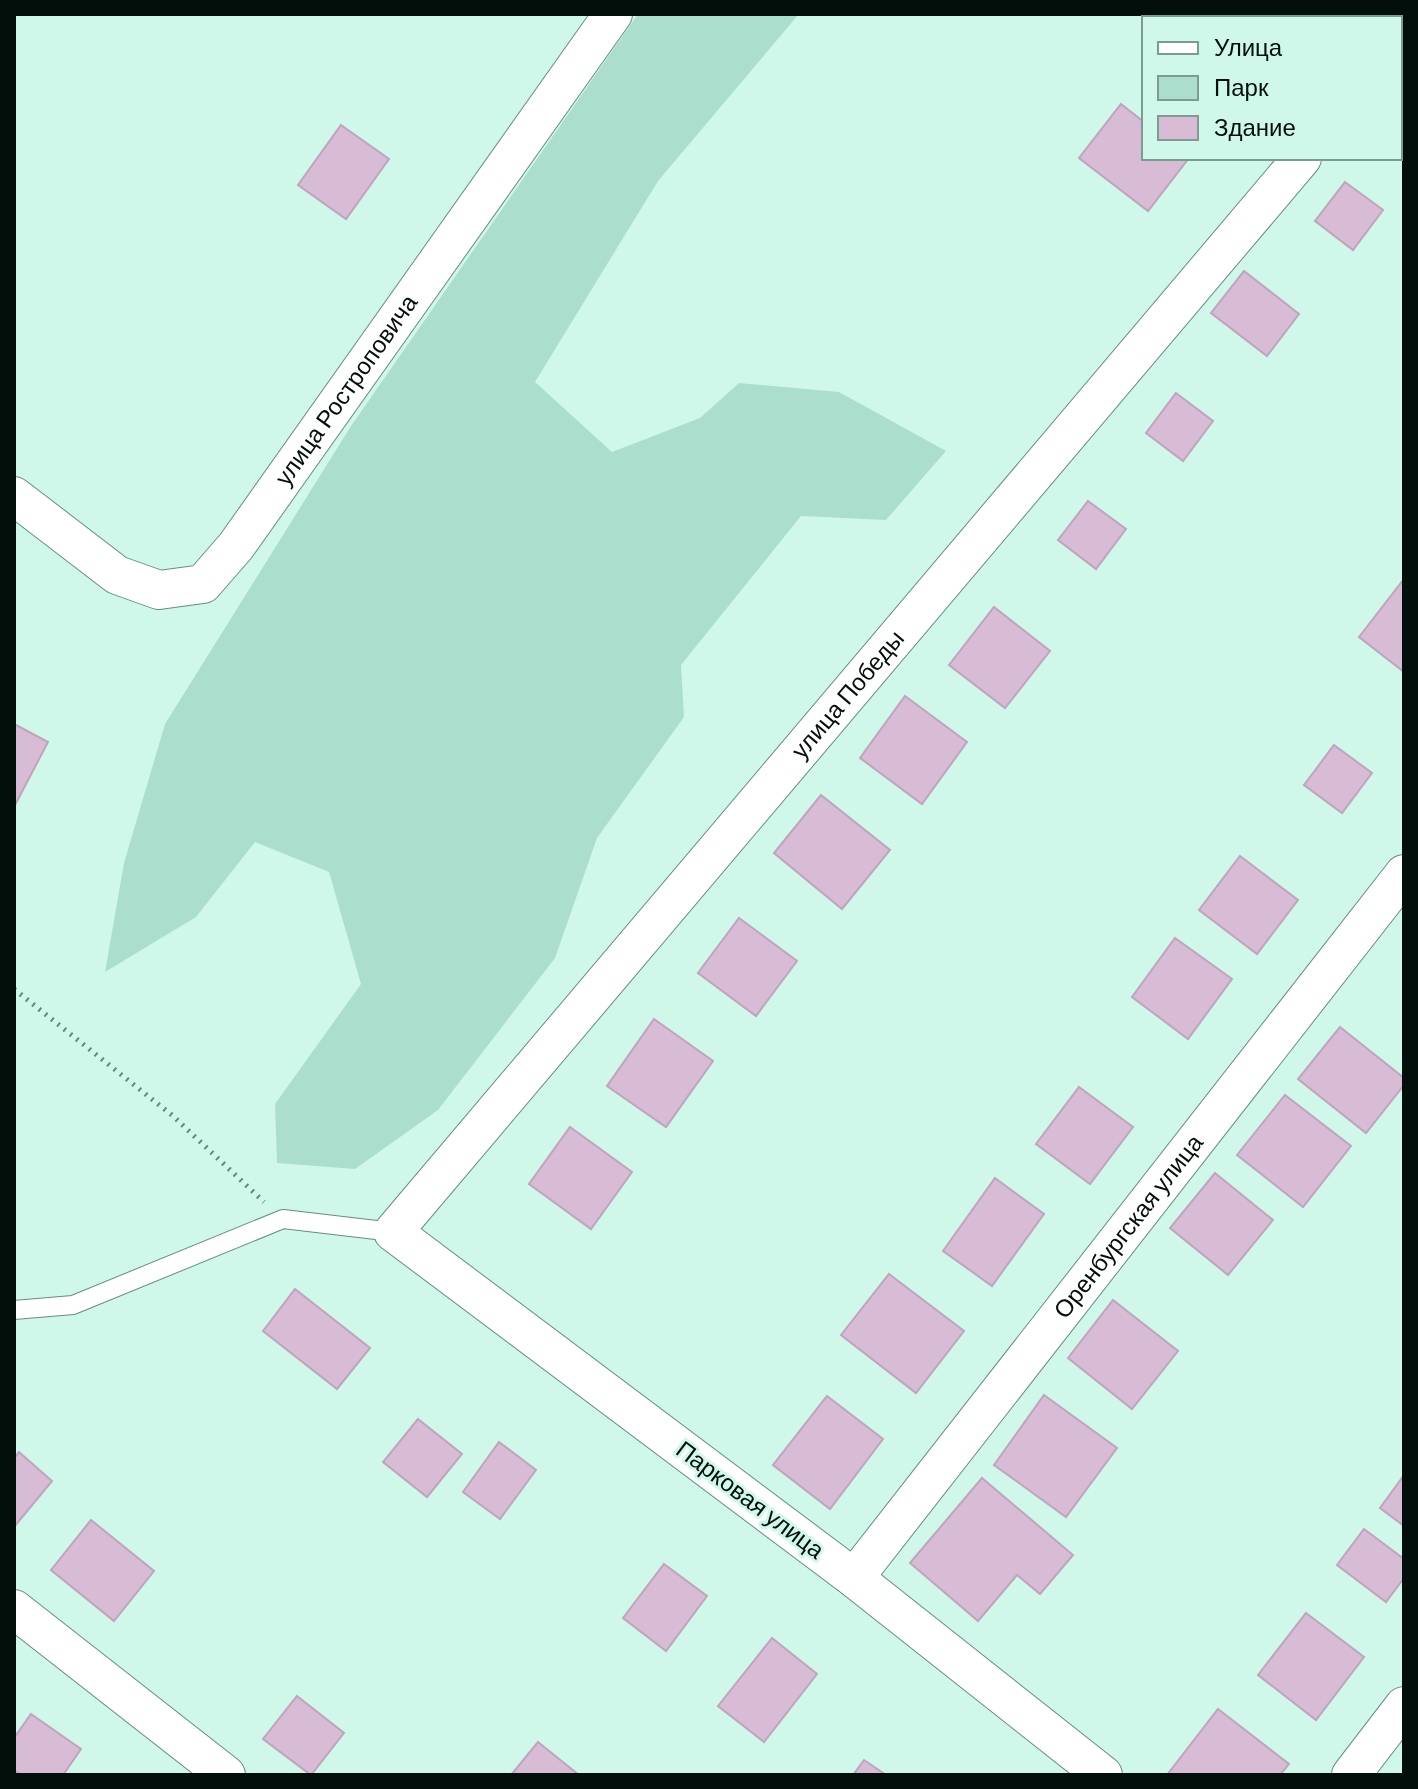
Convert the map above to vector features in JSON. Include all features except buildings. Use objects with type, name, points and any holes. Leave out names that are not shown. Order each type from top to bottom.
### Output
[{"type":"street","name":"улица Ростроповича","points":[[14,496],[117,575],[159,590],[203,584],[236,546],[613,14]]},
{"type":"street","name":"улица Победы","points":[[393,1232],[1300,160]]},
{"type":"street","name":"Оренбургская улица","points":[[854,1578],[1404,874]]},
{"type":"street","name":"Парковая улица","points":[[393,1232],[854,1578],[1103,1775]]},
{"type":"street","points":[[14,1609],[226,1775]]},
{"type":"street","points":[[1351,1775],[1404,1706]]},
{"type":"lane","points":[[14,1310],[73,1305],[283,1219],[393,1232]]},
{"type":"path","points":[[14,989],[173,1116],[283,1219]]},
{"type":"green space","points":[[638,14],[799,14],[658,181],[535,382],[612,452],[700,418],[739,383],[839,392],[946,451],[886,520],[801,516],[681,665],[684,717],[597,838],[555,958],[438,1110],[355,1169],[277,1163],[275,1104],[361,984],[329,872],[255,842],[196,917],[105,972],[124,863],[165,724],[351,426]]}]
